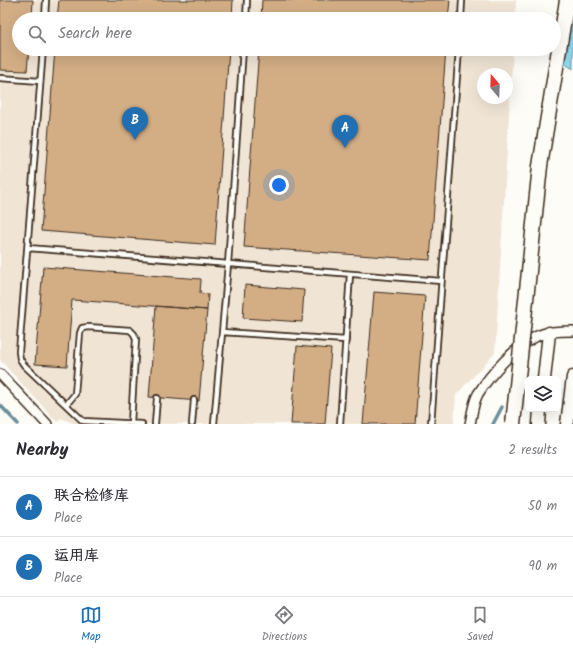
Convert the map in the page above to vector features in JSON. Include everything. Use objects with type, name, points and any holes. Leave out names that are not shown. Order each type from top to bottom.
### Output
[{"type":"main road","points":[[561,37],[567,0]]},
{"type":"main road","points":[[513,424],[540,166],[558,56]]},
{"type":"main road","points":[[544,376],[549,333]]},
{"type":"main road","points":[[567,424],[573,377]]},
{"type":"main road","points":[[539,424],[540,412]]},
{"type":"street","points":[[470,424],[478,395],[503,364],[519,348],[537,336],[549,333],[573,331]]},
{"type":"street","points":[[0,374],[47,424]]},
{"type":"lane","points":[[45,12],[46,0]]},
{"type":"lane","points":[[246,12],[247,0]]},
{"type":"lane","points":[[461,12],[462,0]]},
{"type":"lane","points":[[42,56],[19,352],[20,359],[24,365],[83,422],[142,424]]},
{"type":"lane","points":[[214,424],[228,264],[243,56]]},
{"type":"lane","points":[[432,424],[457,56]]},
{"type":"lane","points":[[0,78],[40,81]]},
{"type":"lane","points":[[28,248],[441,281]]},
{"type":"lane","points":[[340,424],[350,274]]},
{"type":"lane","points":[[66,405],[75,394],[80,333],[82,328],[88,327],[130,330],[136,339],[131,423]]},
{"type":"lane","points":[[222,332],[346,340]]},
{"type":"lane","points":[[155,424],[157,398]]},
{"type":"lane","points":[[192,424],[194,400]]},
{"type":"shaded area","points":[[0,0],[516,0],[515,12],[12,12],[12,56],[513,56],[512,68],[477,68],[477,104],[510,104],[495,353],[456,395],[454,424],[75,424],[61,418],[57,422],[0,360]]},
{"type":"water","points":[[573,6],[573,69],[553,56],[561,56],[561,20]]},
{"type":"building","points":[[0,0],[33,0],[32,12],[12,12],[12,56],[28,56],[27,71],[0,70]]},
{"type":"building","points":[[59,0],[233,0],[232,12],[58,12]]},
{"type":"building","points":[[262,0],[450,0],[449,12],[261,12]]},
{"type":"building","points":[[54,56],[228,56],[215,245],[41,231]]},
{"type":"building","points":[[258,56],[445,56],[430,260],[244,247]]},
{"type":"building","points":[[43,267],[201,279],[200,293],[208,294],[207,310],[72,300],[67,366],[35,364]]},
{"type":"building","points":[[245,285],[304,290],[302,322],[243,318]]},
{"type":"building","points":[[374,292],[425,296],[415,424],[363,424]]},
{"type":"building","points":[[156,306],[207,310],[199,401],[149,397]]},
{"type":"building","points":[[297,346],[331,349],[325,424],[291,424]]},
{"type":"waterway","points":[[0,405],[18,424]]},
{"type":"waterway","points":[[493,424],[502,407]]},
{"type":"place","name":"运用库","points":[[135,140]]},
{"type":"place","name":"联合检修库","points":[[345,148]]}]
